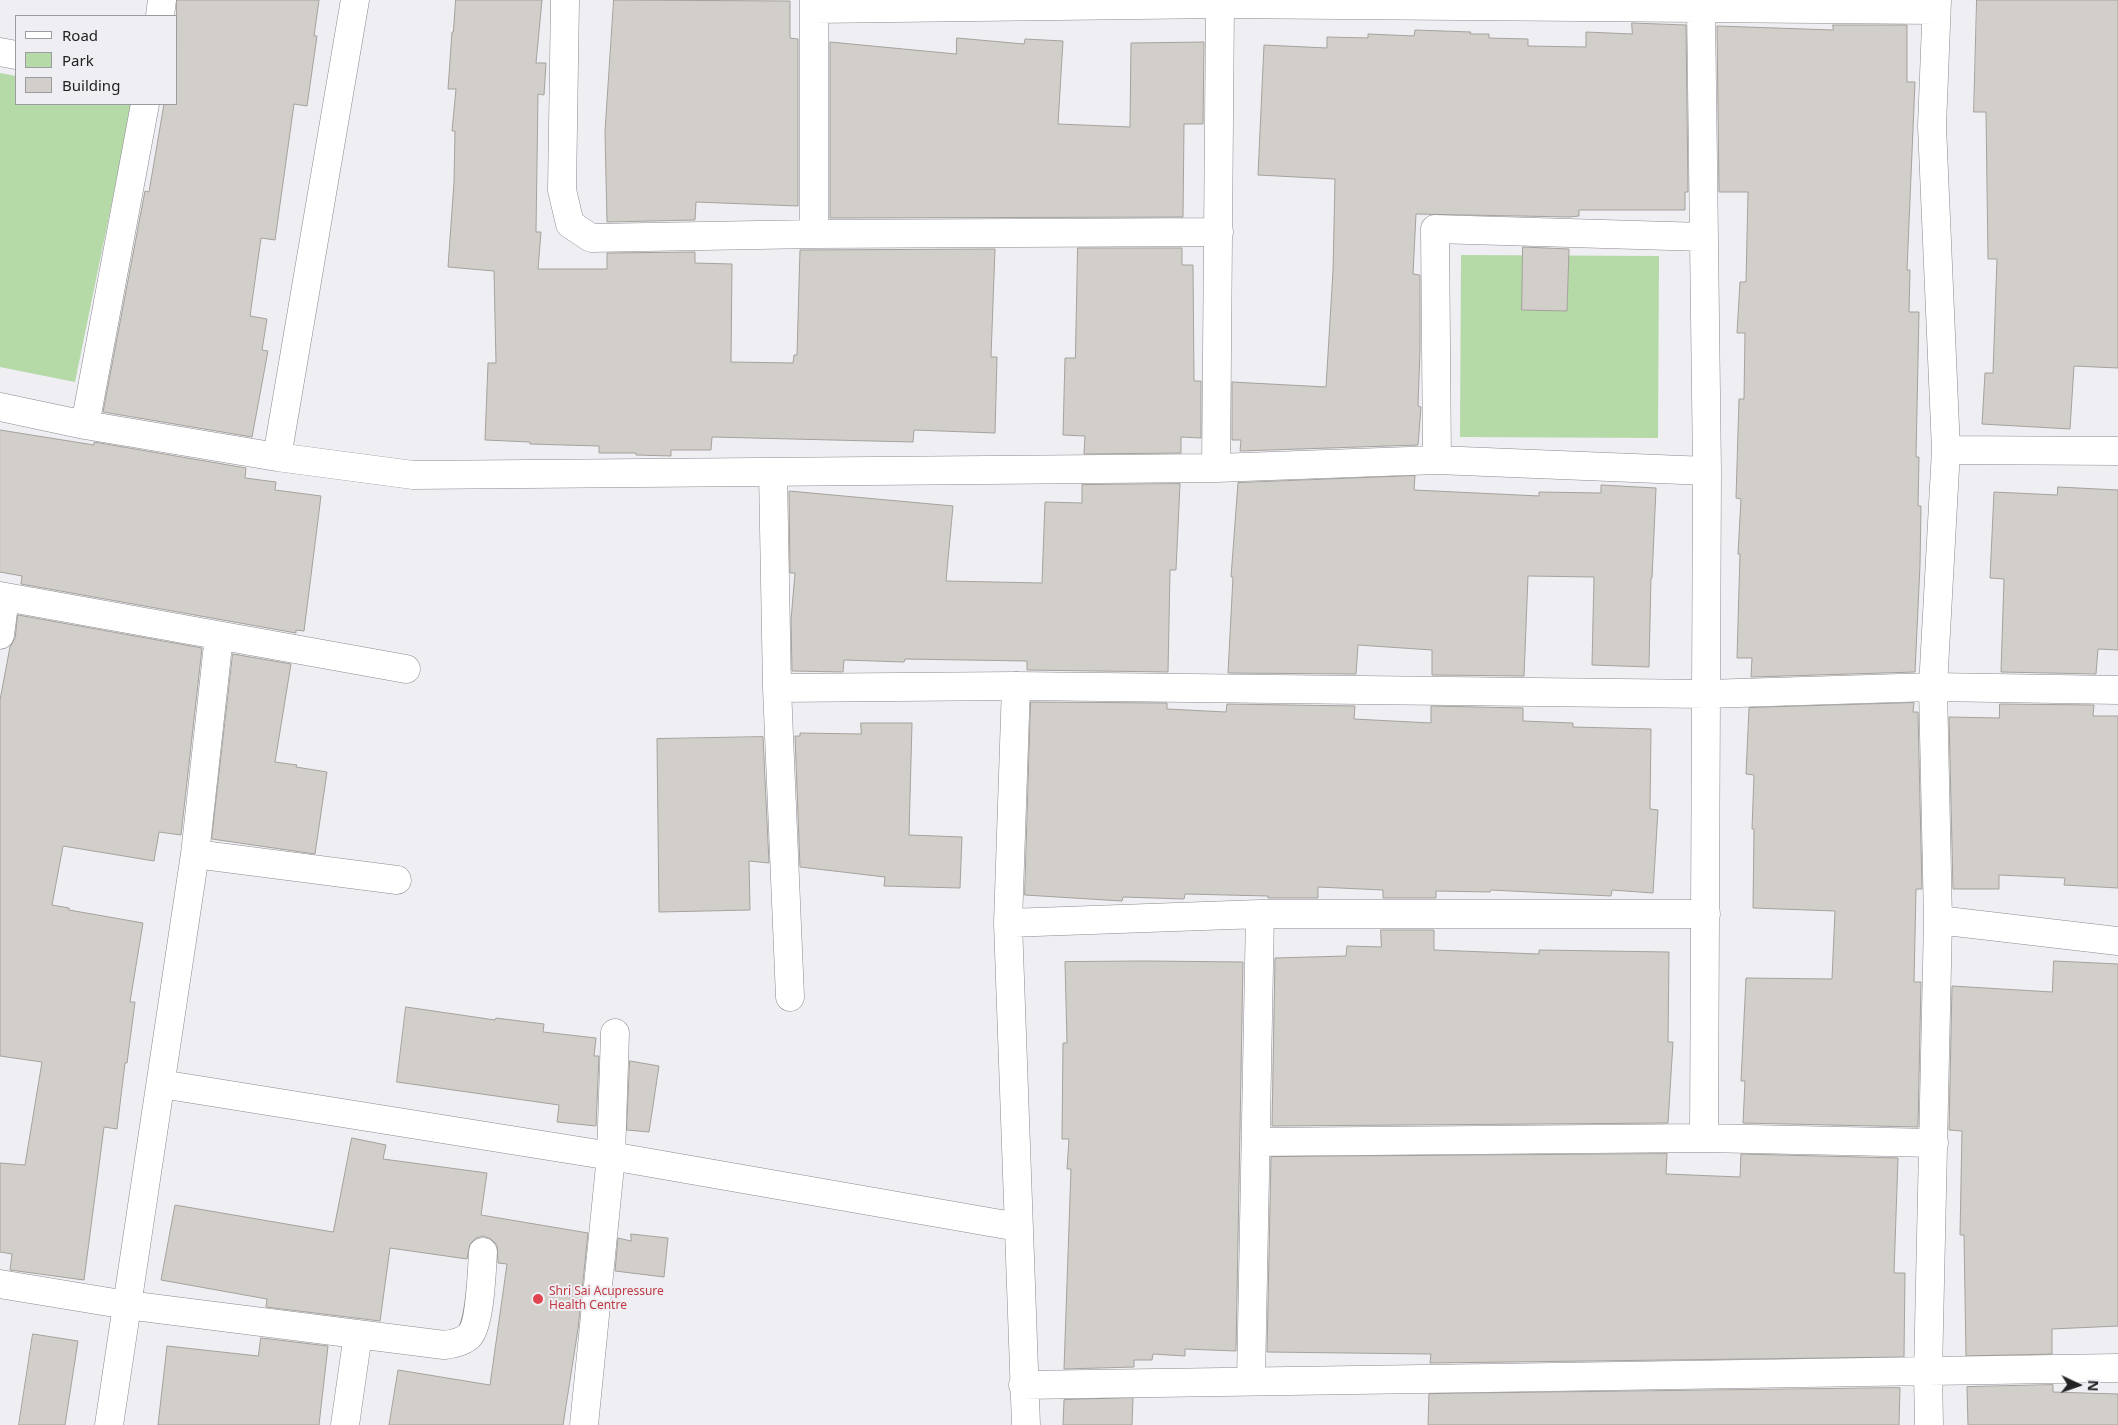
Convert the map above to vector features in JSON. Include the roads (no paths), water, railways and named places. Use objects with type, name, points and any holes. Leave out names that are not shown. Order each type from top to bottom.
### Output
[{"type":"street","points":[[160,15],[162,0]]},
{"type":"street","points":[[277,457],[355,0]]},
{"type":"street","points":[[565,0],[562,190],[570,224],[591,238],[814,234],[1219,232]]},
{"type":"street","points":[[814,234],[814,5],[1220,4],[1701,9],[1936,5],[1932,126],[1946,450],[1932,687],[1938,920],[1928,1373],[1929,1425]]},
{"type":"street","points":[[1216,468],[1220,4]]},
{"type":"street","points":[[1701,9],[1707,471],[1704,1138]]},
{"type":"street","points":[[0,52],[15,55]]},
{"type":"street","points":[[85,425],[145,105]]},
{"type":"street","points":[[1437,460],[1435,229],[1704,237]]},
{"type":"street","points":[[0,406],[85,425],[277,457],[414,475],[1216,468],[1437,460],[1707,471]]},
{"type":"street","points":[[1946,450],[2118,451]]},
{"type":"street","points":[[773,473],[777,688],[790,997]]},
{"type":"street","points":[[0,635],[3,597],[406,670]]},
{"type":"street","points":[[109,1425],[195,854],[219,636]]},
{"type":"street","points":[[777,688],[1016,686],[1706,694],[1932,687],[2118,690]]},
{"type":"street","points":[[1016,686],[1008,923],[1024,1425]]},
{"type":"street","points":[[195,854],[397,880]]},
{"type":"street","points":[[1008,923],[1260,914],[1706,914]]},
{"type":"street","points":[[1250,1380],[1260,914]]},
{"type":"street","points":[[1938,920],[2118,941]]},
{"type":"street","points":[[584,1425],[611,1156],[615,1034]]},
{"type":"street","points":[[161,1084],[611,1156],[1018,1227]]},
{"type":"street","points":[[1256,1142],[1704,1138],[1934,1143]]},
{"type":"street","points":[[0,1284],[127,1305],[444,1345],[458,1342],[470,1336],[477,1321],[484,1252]]},
{"type":"street","points":[[345,1425],[358,1334]]},
{"type":"street","points":[[1023,1385],[1250,1380],[1928,1373],[2118,1368]]},
{"type":"place","name":"Shri Sai Acupressure Health Centre","points":[[538,1299]]}]
